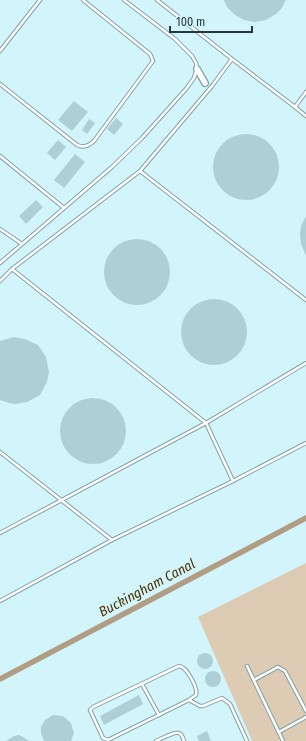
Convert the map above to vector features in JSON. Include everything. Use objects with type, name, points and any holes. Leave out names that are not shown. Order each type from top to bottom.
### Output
[{"type":"street","points":[[197,69],[205,82]]},
{"type":"lane","points":[[0,51],[40,0]]},
{"type":"lane","points":[[0,84],[76,145],[86,147],[94,141],[153,60],[150,54],[83,0]]},
{"type":"lane","points":[[0,263],[130,150],[186,89],[194,78],[197,69],[196,63],[192,56],[175,39],[124,0]]},
{"type":"lane","points":[[157,0],[306,116]]},
{"type":"lane","points":[[0,281],[12,269],[140,171],[212,86],[232,59]]},
{"type":"lane","points":[[295,107],[306,92]]},
{"type":"lane","points":[[0,156],[64,208]]},
{"type":"lane","points":[[140,171],[306,300]]},
{"type":"lane","points":[[0,229],[22,244]]},
{"type":"lane","points":[[12,269],[206,423],[234,482]]},
{"type":"lane","points":[[0,533],[206,423],[306,363]]},
{"type":"lane","points":[[0,601],[112,540],[234,482],[306,443]]},
{"type":"lane","points":[[0,452],[112,540]]},
{"type":"lane","points":[[179,666],[187,670],[196,690],[196,695],[190,700],[112,739],[103,738],[90,712],[91,708],[179,666]]},
{"type":"lane","points":[[247,666],[283,741]]},
{"type":"lane","points":[[254,680],[278,668],[282,668],[306,711]]},
{"type":"lane","points":[[142,684],[159,715]]},
{"type":"lane","points":[[190,700],[200,706],[203,706],[218,698],[226,700],[230,704],[247,741]]},
{"type":"lane","points":[[279,732],[306,717]]},
{"type":"lane","points":[[156,741],[175,733],[181,734],[184,741]]},
{"type":"shaded area","points":[[306,563],[306,741],[252,741],[198,617]]},
{"type":"building","points":[[224,0],[286,0],[276,14],[266,20],[255,22],[244,20],[235,15],[227,7]]},
{"type":"building","points":[[74,101],[88,112],[72,131],[58,120]]},
{"type":"building","points":[[116,118],[123,124],[114,135],[107,129]]},
{"type":"building","points":[[89,119],[95,123],[87,134],[82,130]]},
{"type":"building","points":[[239,134],[253,134],[265,139],[274,148],[279,160],[277,180],[270,191],[253,200],[239,200],[227,195],[218,186],[213,174],[213,160],[218,148],[227,139]]},
{"type":"building","points":[[58,140],[66,147],[55,160],[47,153]]},
{"type":"building","points":[[75,154],[85,162],[64,188],[54,180]]},
{"type":"building","points":[[36,200],[43,207],[26,224],[19,216]]},
{"type":"building","points":[[306,216],[306,256],[301,244],[300,234],[301,226]]},
{"type":"building","points":[[130,239],[144,239],[156,244],[165,253],[170,265],[168,285],[161,296],[144,305],[130,305],[118,300],[109,291],[104,279],[104,265],[109,253],[118,244]]},
{"type":"building","points":[[207,299],[221,299],[233,304],[242,313],[247,325],[245,345],[238,356],[221,365],[207,365],[195,360],[186,351],[181,339],[181,325],[186,313],[195,304]]},
{"type":"building","points":[[14,337],[25,339],[38,345],[46,357],[49,372],[47,382],[40,395],[27,402],[16,404],[0,400],[0,341]]},
{"type":"building","points":[[86,398],[100,398],[112,403],[121,412],[126,424],[124,444],[117,455],[100,464],[86,464],[74,459],[65,450],[60,438],[60,424],[65,412],[74,403]]},
{"type":"building","points":[[205,653],[212,658],[213,661],[208,668],[205,669],[198,664],[197,661],[202,654]]},
{"type":"building","points":[[213,671],[220,676],[221,679],[216,686],[213,687],[206,682],[205,679],[210,672]]},
{"type":"building","points":[[139,695],[143,704],[104,725],[100,716]]},
{"type":"building","points":[[53,715],[63,716],[71,723],[74,733],[71,741],[44,741],[41,733],[41,727],[45,720]]},
{"type":"building","points":[[207,731],[211,741],[199,741],[197,736]]},
{"type":"building","points":[[19,735],[29,741],[6,741],[14,736]]},
{"type":"waterway","name":"Buckingham Canal","points":[[0,679],[306,518]]}]
